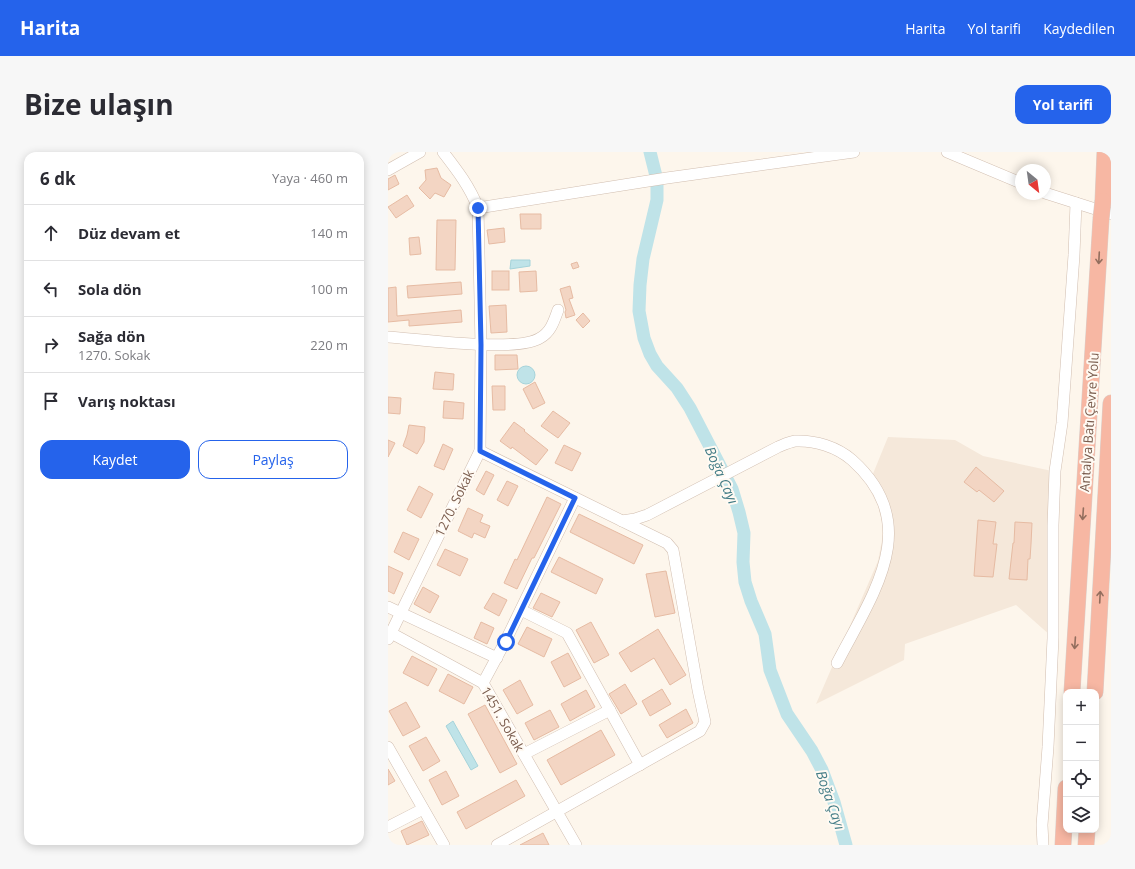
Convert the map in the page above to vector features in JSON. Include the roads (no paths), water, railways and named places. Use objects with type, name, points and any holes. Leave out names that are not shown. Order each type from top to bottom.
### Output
[{"type":"highway","name":"Antalya Batı Çevre Yolu","points":[[1072,689],[1105,212],[1105,152]]},
{"type":"highway","points":[[1095,689],[1111,403]]},
{"type":"highway","points":[[1062,845],[1065,797]]},
{"type":"highway","points":[[1086,845],[1087,833]]},
{"type":"street","points":[[388,170],[420,152]]},
{"type":"street","name":"1270. Sokak","points":[[390,636],[480,451],[481,345],[478,208],[474,196],[461,174],[443,152]]},
{"type":"street","points":[[478,208],[667,178],[854,152]]},
{"type":"street","points":[[947,152],[1015,180]]},
{"type":"street","points":[[1051,195],[1105,212]]},
{"type":"street","points":[[1043,845],[1042,824],[1048,747],[1053,638],[1053,525],[1055,471],[1062,423],[1074,255],[1076,203]]},
{"type":"street","points":[[388,337],[481,345],[527,343],[536,341],[549,331],[558,310]]},
{"type":"street","points":[[621,521],[647,515],[778,447],[794,441],[813,442],[831,447],[846,455],[862,469],[883,501],[888,520],[889,537],[887,556],[877,584],[837,663]]},
{"type":"street","points":[[480,451],[667,543],[673,550],[705,722],[700,731],[497,845]]},
{"type":"street","points":[[483,683],[521,610],[575,498]]},
{"type":"street","points":[[388,607],[497,658]]},
{"type":"street","points":[[521,610],[567,633],[640,764]]},
{"type":"street","name":"1451. Sokak","points":[[390,636],[483,683],[576,845]]},
{"type":"street","points":[[524,754],[610,710]]},
{"type":"street","points":[[388,747],[444,845]]},
{"type":"street","points":[[388,827],[423,809]]},
{"type":"water","points":[[511,260],[530,260],[530,266],[510,269]]},
{"type":"water","points":[[522,366],[530,366],[535,371],[533,382],[530,384],[522,384],[517,379],[517,371]]},
{"type":"water","points":[[453,721],[478,766],[471,770],[446,726]]},
{"type":"waterway","name":"Boğa Çayı","points":[[650,152],[657,180],[657,200],[643,259],[640,285],[639,311],[644,338],[650,354],[657,366],[677,388],[690,408],[732,489],[744,533],[743,562],[745,582],[751,601],[765,634],[770,670],[787,714],[812,751],[822,770],[834,802],[846,845]]}]
